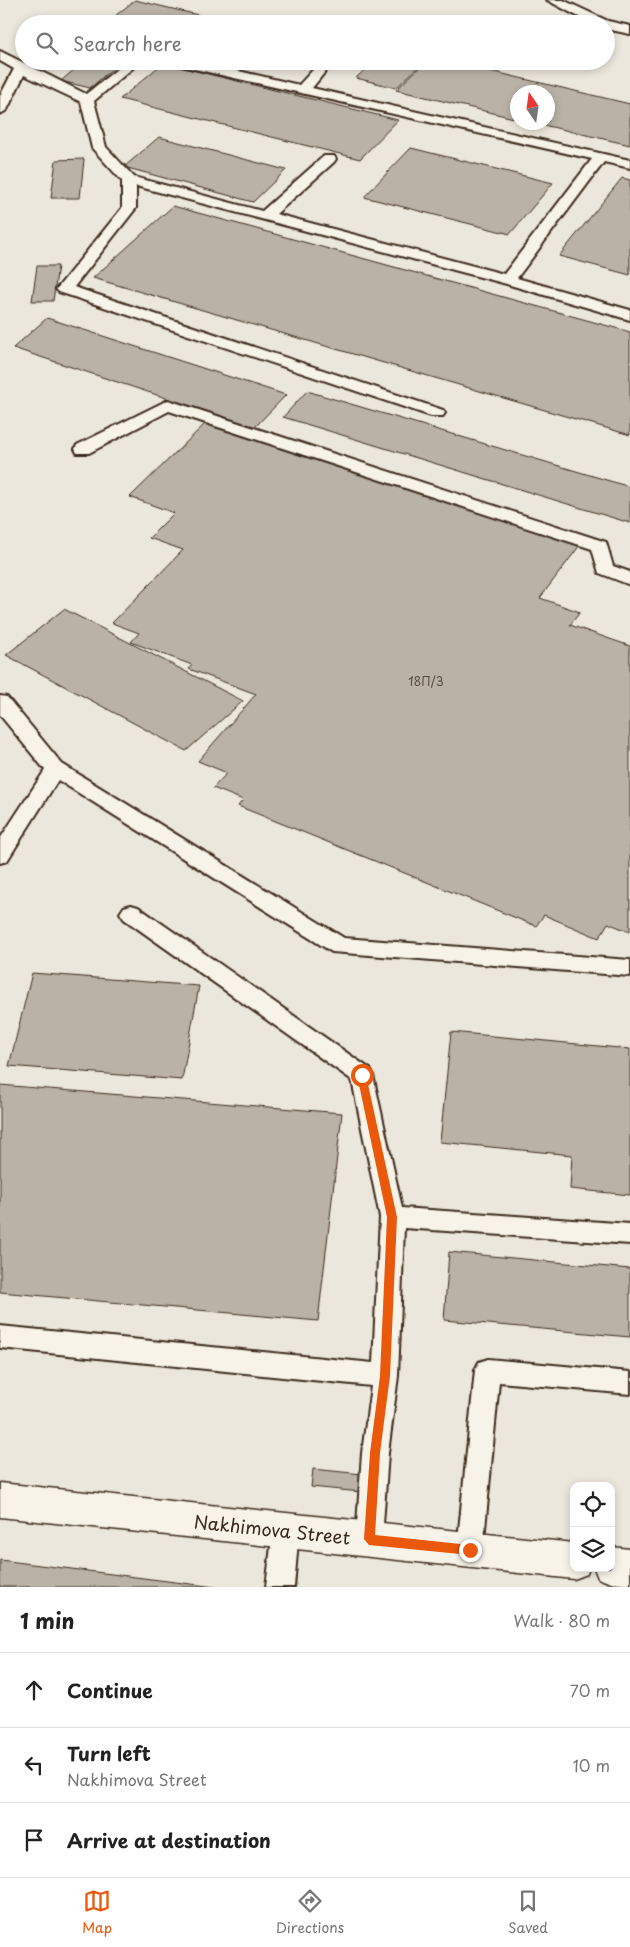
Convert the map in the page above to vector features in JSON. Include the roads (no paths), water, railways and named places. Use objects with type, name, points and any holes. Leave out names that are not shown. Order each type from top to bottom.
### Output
[{"type":"street","name":"Nakhimova Street","points":[[0,1500],[570,1561]]},
{"type":"street","points":[[615,1565],[630,1567]]},
{"type":"lane","points":[[553,0],[586,15]]},
{"type":"lane","points":[[615,26],[630,30]]},
{"type":"lane","points":[[0,55],[15,64]]},
{"type":"lane","points":[[0,110],[20,70]]},
{"type":"lane","points":[[25,70],[87,100]]},
{"type":"lane","points":[[87,100],[124,70]]},
{"type":"lane","points":[[216,70],[630,164]]},
{"type":"lane","points":[[302,90],[320,70]]},
{"type":"lane","points":[[87,100],[99,148],[129,180],[508,280],[630,315]]},
{"type":"lane","points":[[508,280],[600,158]]},
{"type":"lane","points":[[265,216],[329,159]]},
{"type":"lane","points":[[129,180],[129,208],[64,289],[437,413]]},
{"type":"lane","points":[[83,449],[168,405],[600,546],[605,569],[630,579]]},
{"type":"lane","points":[[0,702],[55,769],[340,946],[630,968]]},
{"type":"lane","points":[[0,856],[55,769]]},
{"type":"lane","points":[[132,913],[362,1075],[392,1217],[385,1376],[375,1453],[369,1539]]},
{"type":"lane","points":[[392,1217],[630,1234]]},
{"type":"lane","points":[[0,1336],[385,1376]]},
{"type":"lane","points":[[470,1550],[488,1370],[630,1383]]},
{"type":"lane","points":[[280,1587],[286,1530]]}]
